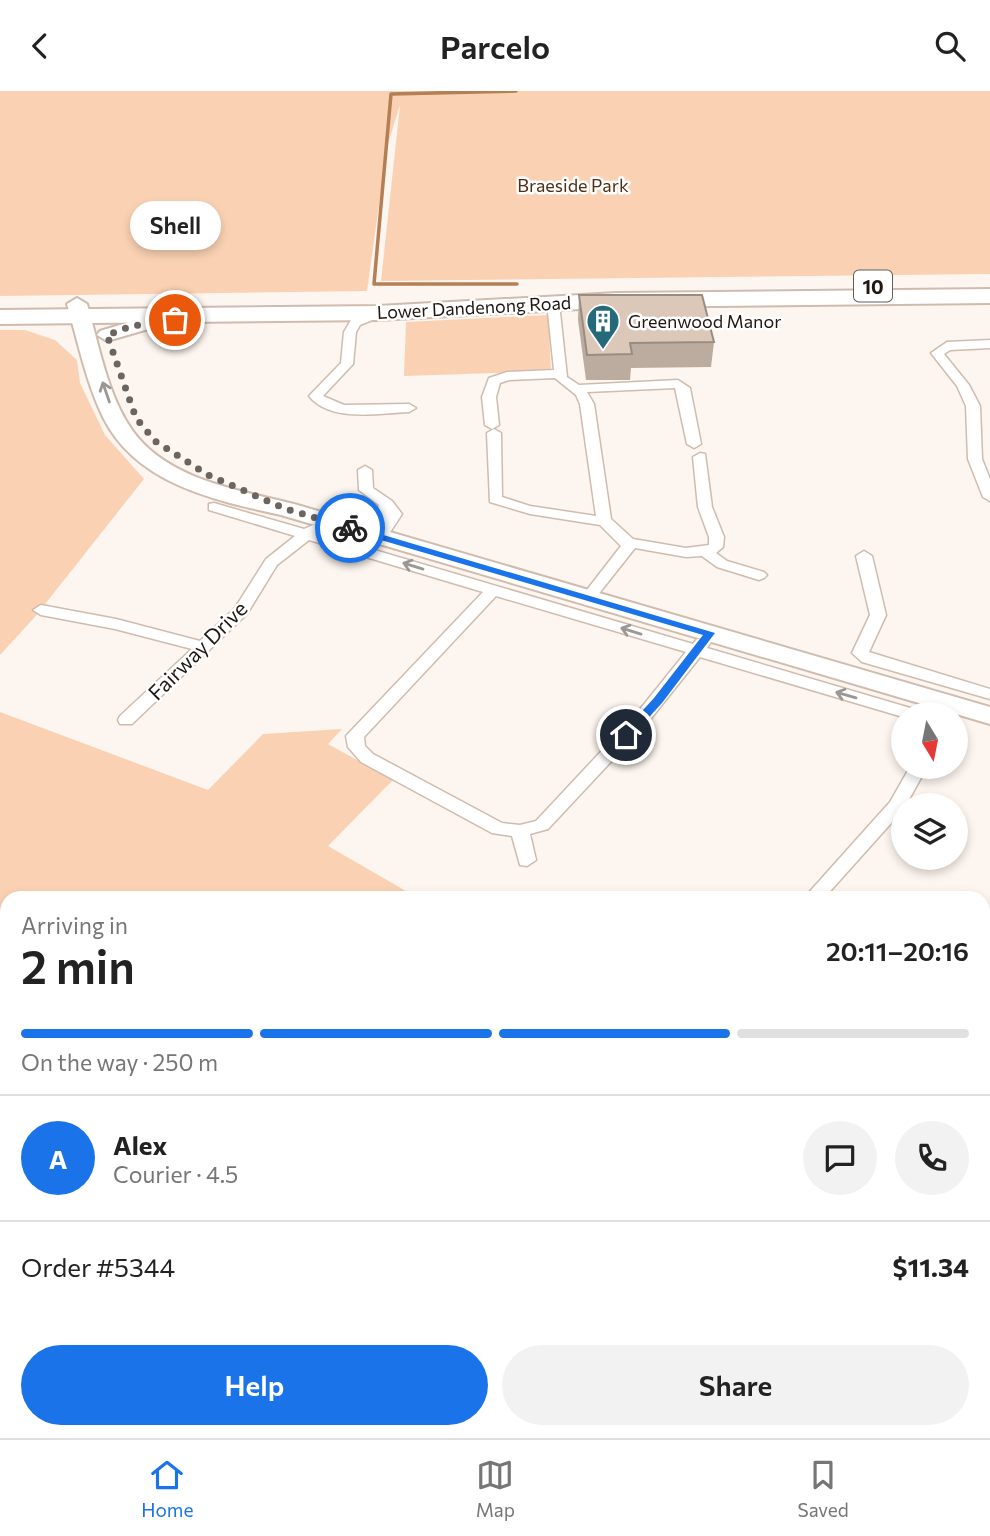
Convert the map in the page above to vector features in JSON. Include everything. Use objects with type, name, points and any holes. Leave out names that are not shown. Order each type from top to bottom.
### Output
[{"type":"highway","name":"Lower Dandenong Road","points":[[0,317],[55,317],[601,289],[990,285]]},
{"type":"highway","name":"Lower Dandenong Road","points":[[0,304],[91,315],[218,315],[386,313],[553,303],[990,296]]},
{"type":"main road","points":[[91,315],[96,362],[121,430],[146,456],[177,475],[235,498],[286,509]]},
{"type":"main road","points":[[91,315],[136,418],[149,436],[208,475],[286,509],[315,527],[372,534],[588,598],[703,642],[920,702]]},
{"type":"main road","points":[[55,317],[96,362]]},
{"type":"main road","points":[[968,713],[990,716]]},
{"type":"street","points":[[553,303],[560,375],[564,382],[576,389],[587,404],[604,521],[628,543],[653,543],[692,554],[706,553],[716,547],[718,540],[703,496],[706,488],[683,388],[678,384],[576,389]]},
{"type":"street","points":[[386,313],[359,321],[350,332],[349,359],[316,393],[320,402],[341,408],[409,408]]},
{"type":"street","points":[[322,314],[344,324],[350,332]]},
{"type":"street","points":[[990,345],[940,348],[938,356],[963,385],[975,417],[975,459],[990,497]]},
{"type":"street","points":[[560,375],[507,376],[494,381],[489,397],[493,429],[495,499],[508,505],[541,510],[575,520],[604,521]]},
{"type":"street","points":[[975,417],[990,417]]},
{"type":"street","points":[[365,470],[366,490],[387,504],[393,510],[394,518],[372,534]]},
{"type":"street","points":[[214,507],[315,527],[493,590],[703,642],[891,707]]},
{"type":"street","name":"Fairway Drive","points":[[126,720],[241,611],[271,562],[315,527]]},
{"type":"street","points":[[588,598],[626,554],[628,543]]},
{"type":"street","points":[[706,553],[722,564],[759,575]]},
{"type":"street","points":[[864,556],[878,615],[859,650],[868,659],[990,694]]},
{"type":"street","points":[[493,590],[360,729],[356,742],[368,758],[492,826],[520,831],[541,825],[643,717],[703,642]]},
{"type":"street","points":[[41,610],[116,624],[203,647]]},
{"type":"street","points":[[819,891],[897,804],[911,779]]},
{"type":"street","points":[[520,831],[527,860]]},
{"type":"green space","name":"Braeside Park","points":[[0,91],[990,91],[990,274],[381,281],[400,105],[387,147],[367,291],[0,296]]},
{"type":"green space","points":[[548,315],[551,371],[404,376],[406,322]]},
{"type":"green space","points":[[0,330],[25,330],[55,340],[77,360],[80,383],[105,435],[144,479],[34,618],[0,655]]},
{"type":"green space","points":[[0,712],[208,790],[263,734],[342,729],[328,744],[393,780],[328,846],[406,891],[0,891]]},
{"type":"building","points":[[579,295],[702,295],[714,342],[630,343],[632,354],[587,355]]},
{"type":"waterway","points":[[516,91],[391,94],[374,284],[517,284]]},
{"type":"way so far","points":[[175,320],[132,326],[107,335],[128,400],[139,424],[149,436],[180,460],[208,475],[246,489],[286,509],[350,528]]},
{"type":"place","name":"Shell","points":[[175,320]]},
{"type":"place","name":"Greenwood Manor","points":[[603,351]]},
{"type":"route","points":[[350,528],[710,633],[658,700],[626,735]]}]
